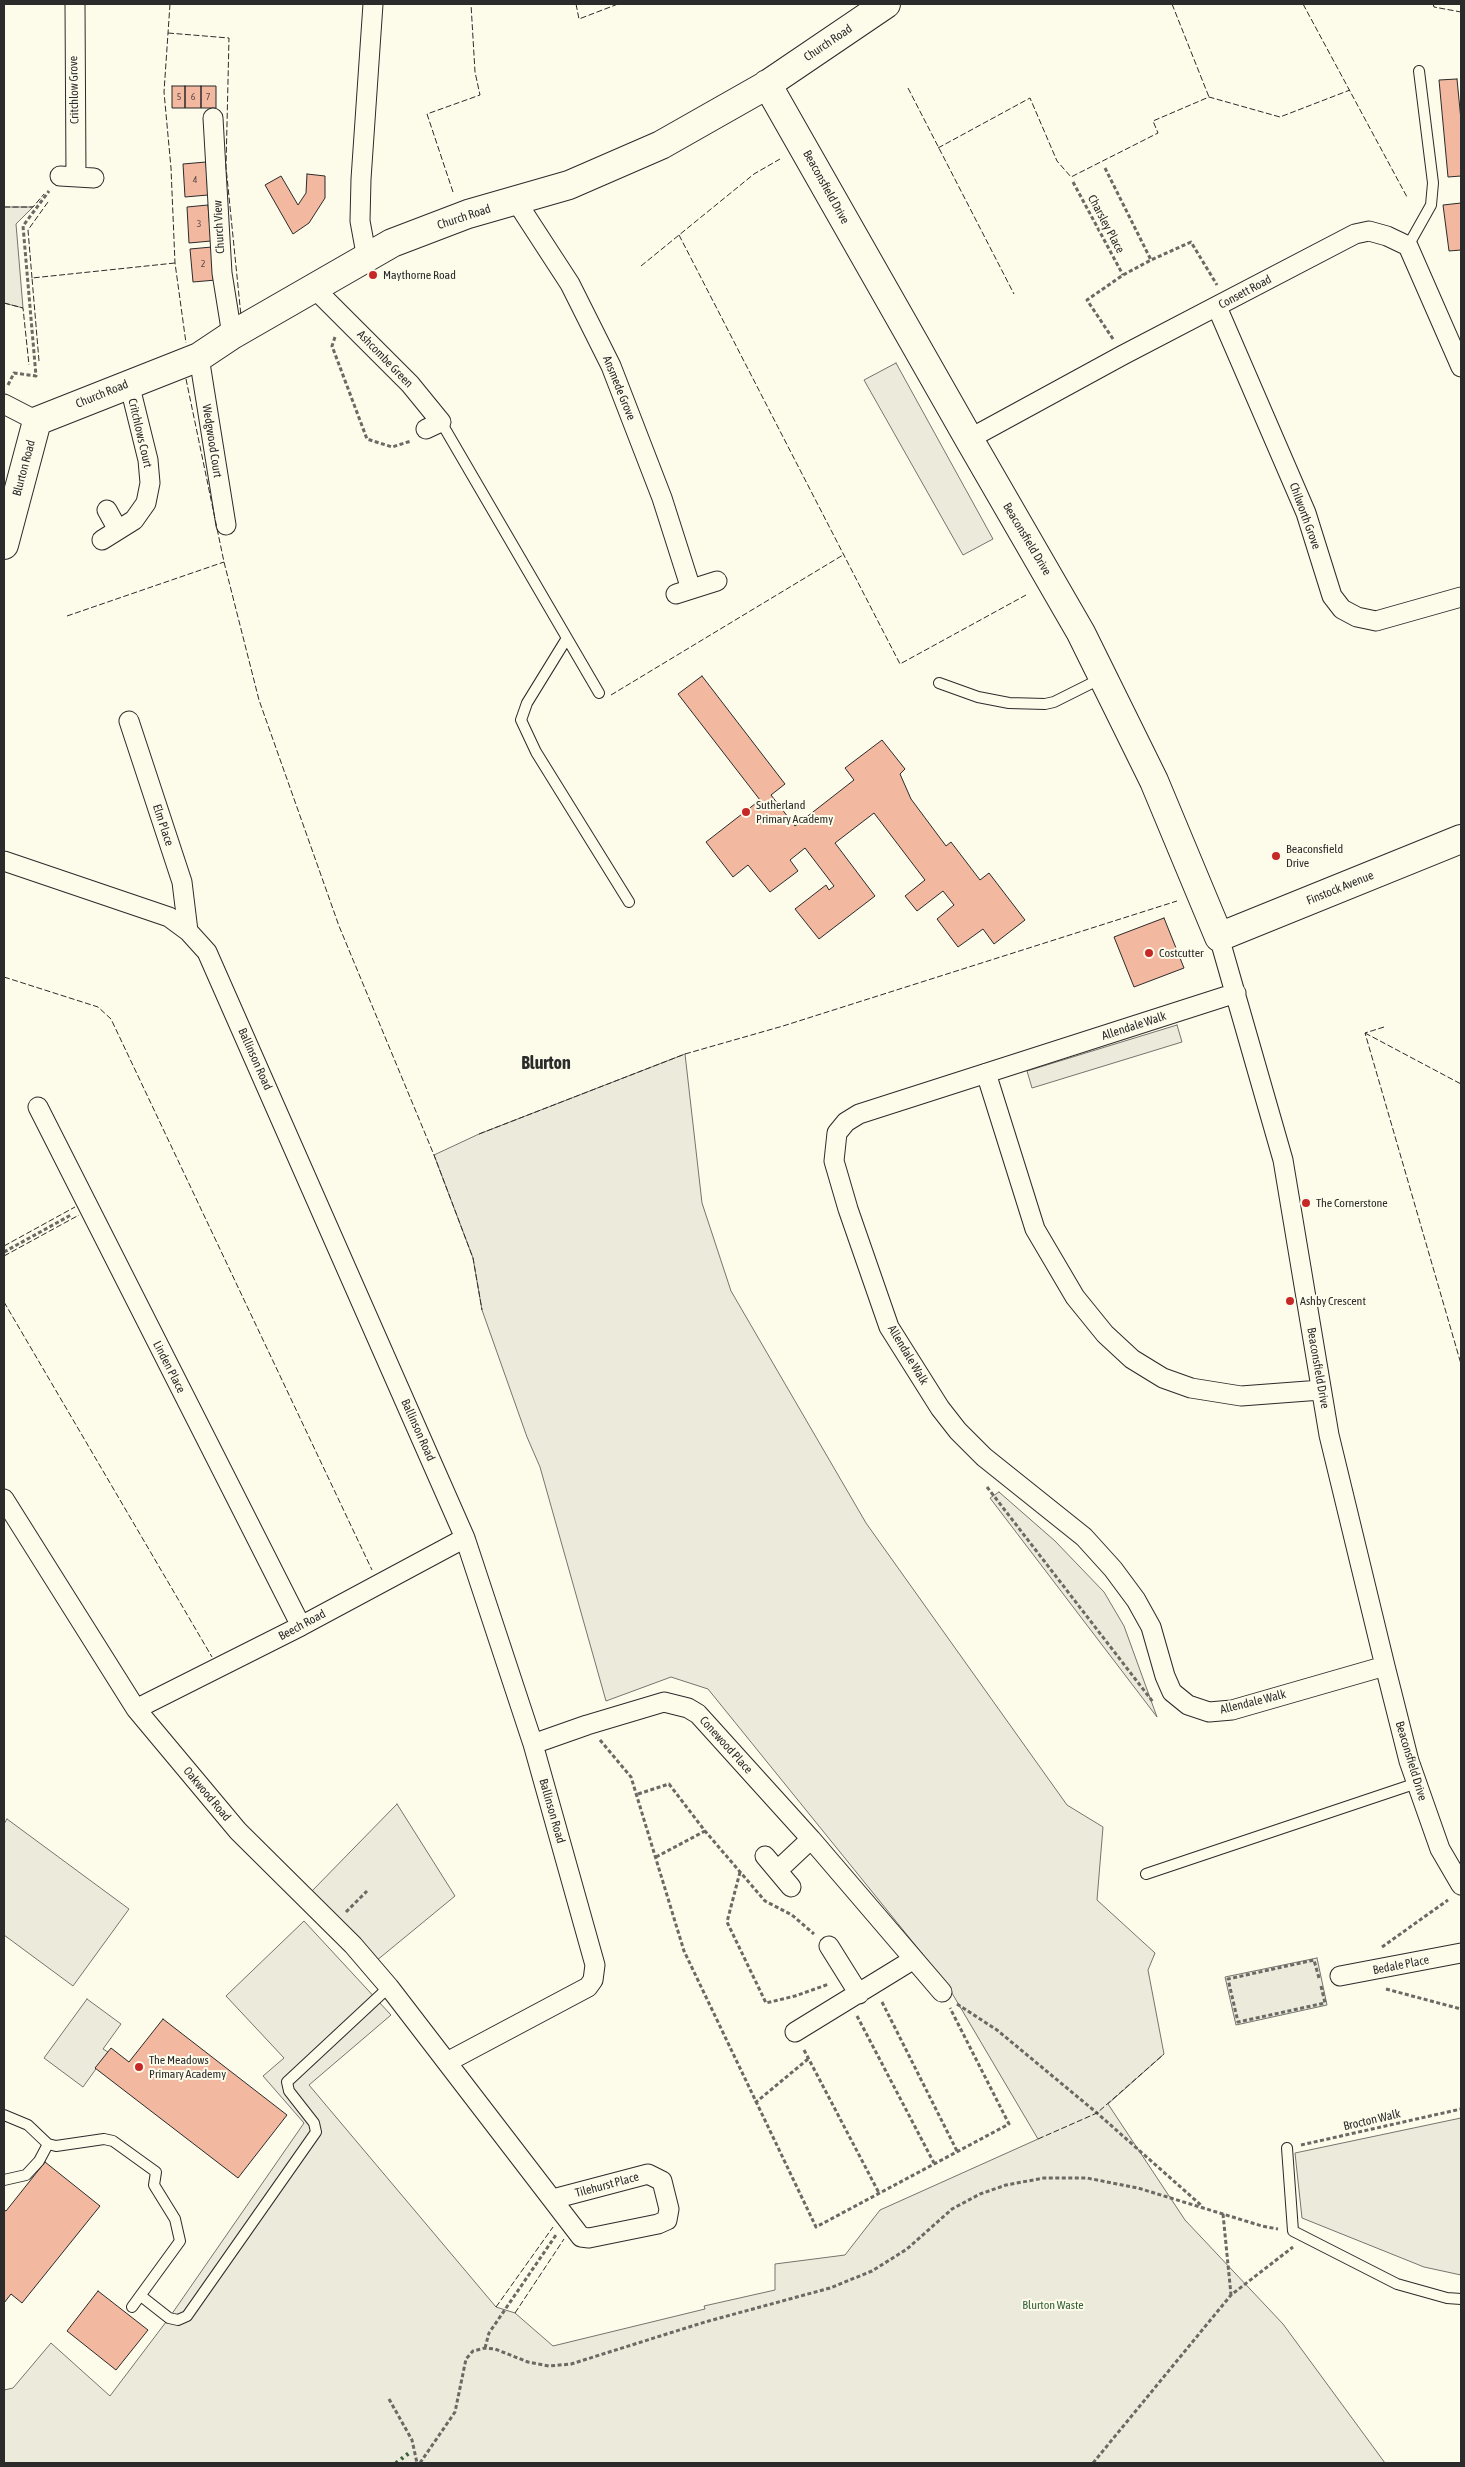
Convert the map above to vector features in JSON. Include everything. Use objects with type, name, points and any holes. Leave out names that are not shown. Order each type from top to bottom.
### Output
[{"type":"street","name":"Critchlow Grove","points":[[75,4],[77,177]]},
{"type":"street","points":[[366,259],[360,221],[360,179],[373,4]]},
{"type":"street","name":"Church Road","points":[[37,421],[129,383],[199,357],[232,335],[392,243],[468,214],[516,202],[569,185],[661,145],[767,84],[886,4]]},
{"type":"street","name":"Beaconsfield Drive","points":[[767,84],[968,439],[1062,599],[1154,781],[1219,937],[1284,1160],[1329,1435],[1385,1666],[1417,1784],[1440,1849],[1461,1885]]},
{"type":"street","name":"Church View","points":[[213,118],[222,273],[232,335]]},
{"type":"street","name":"Ansmede Grove","points":[[516,202],[570,284],[611,366],[662,498],[684,591],[716,581]]},
{"type":"street","name":"Consett Road","points":[[968,439],[1123,355],[1355,234],[1369,231],[1387,236],[1408,246]]},
{"type":"street","points":[[1408,246],[1461,367]]},
{"type":"street","name":"Ashcombe Green","points":[[314,288],[410,384],[433,426]]},
{"type":"street","name":"Chilworth Grove","points":[[1222,305],[1306,513],[1332,596],[1342,609],[1357,617],[1376,621],[1461,597]]},
{"type":"street","name":"Wedgwood Court","points":[[199,357],[226,525]]},
{"type":"street","name":"Critchlows Court","points":[[102,540],[134,520],[146,503],[150,483],[148,460],[129,383]]},
{"type":"street","points":[[5,396],[37,421]]},
{"type":"street","name":"Blurton Road","points":[[4,545],[37,421]]},
{"type":"street","points":[[107,510],[118,530]]},
{"type":"street","name":"Elm Place","points":[[129,721],[182,882],[188,932]]},
{"type":"street","name":"Finstock Avenue","points":[[1219,937],[1461,839]]},
{"type":"street","name":"Ballinson Road","points":[[4,861],[170,917],[207,952],[465,1538],[533,1744],[595,1965],[594,1974],[588,1987],[447,2062]]},
{"type":"street","name":"Allendale Walk","points":[[1236,994],[859,1114],[846,1122],[837,1134],[834,1161],[848,1209],[889,1327],[940,1408],[958,1431],[984,1457],[1078,1532],[1113,1569],[1136,1600],[1151,1627],[1165,1676],[1172,1692],[1188,1705],[1210,1712],[1232,1710],[1385,1666]]},
{"type":"street","points":[[986,1073],[1035,1229],[1075,1297],[1106,1334],[1132,1359],[1163,1378],[1191,1388],[1241,1396],[1321,1390]]},
{"type":"street","name":"Linden Place","points":[[38,1108],[300,1626]]},
{"type":"street","name":"Oakwood Road","points":[[4,1499],[136,1709],[238,1831],[333,1924],[390,1987],[447,2062]]},
{"type":"street","name":"Beech Road","points":[[136,1709],[300,1626],[465,1538]]},
{"type":"street","name":"Conewood Place","points":[[533,1744],[664,1702],[682,1706],[698,1714],[811,1838],[942,1992]]},
{"type":"street","points":[[778,1870],[811,1838]]},
{"type":"street","points":[[765,1856],[791,1887]]},
{"type":"street","points":[[829,1946],[860,1993]]},
{"type":"street","name":"Bedale Place","points":[[1340,1976],[1461,1953]]},
{"type":"street","points":[[795,2032],[914,1959]]},
{"type":"street","name":"Tilehurst Place","points":[[447,2062],[553,2199],[566,2221],[581,2237],[589,2238],[667,2220],[669,2209],[662,2181],[648,2174],[553,2199]]},
{"type":"lane","points":[[1408,246],[1431,205],[1432,190],[1419,71]]},
{"type":"lane","points":[[433,426],[567,638],[599,693]]},
{"type":"lane","points":[[567,638],[527,703],[521,720],[536,752],[629,902]]},
{"type":"lane","points":[[940,683],[978,697],[1009,703],[1045,704],[1054,702],[1103,678]]},
{"type":"lane","points":[[1146,1874],[1417,1784]]},
{"type":"lane","points":[[141,2296],[169,2318],[178,2320],[186,2316],[316,2132],[314,2123],[289,2091],[287,2082],[390,1987]]},
{"type":"lane","points":[[4,2115],[28,2125],[48,2144],[56,2146],[104,2139],[113,2142],[156,2172],[154,2185],[175,2219],[180,2241],[132,2307]]},
{"type":"lane","points":[[4,2180],[26,2175],[39,2161],[48,2144]]},
{"type":"lane","points":[[1287,2148],[1293,2231],[1397,2284],[1447,2298],[1461,2299]]},
{"type":"path","name":"Charsley Place","points":[[1105,168],[1151,260]]},
{"type":"path","points":[[5,396],[14,373],[36,376],[23,226],[77,177]]},
{"type":"path","name":"Charsley Place","points":[[1073,182],[1123,275]]},
{"type":"path","points":[[1123,355],[1087,300],[1123,275],[1151,260],[1191,242],[1222,305]]},
{"type":"path","points":[[342,315],[332,346],[367,440],[392,448],[422,438],[433,426]]},
{"type":"path","points":[[4,1252],[87,1205]]},
{"type":"path","points":[[982,1481],[1154,1704],[1188,1705]]},
{"type":"path","points":[[638,1794],[669,1784],[705,1831],[765,1901],[792,1915],[829,1946]]},
{"type":"path","points":[[656,1857],[705,1831]]},
{"type":"path","points":[[740,1872],[727,1922],[766,2003],[795,1996],[848,1977]]},
{"type":"path","points":[[333,1924],[367,1891]]},
{"type":"path","points":[[1314,1960],[1320,1981],[1325,2003],[1238,2022],[1228,1979],[1314,1960]]},
{"type":"path","points":[[1320,1981],[1340,1976]]},
{"type":"path","points":[[942,1992],[997,2030],[1097,2113],[1204,2208]]},
{"type":"path","points":[[860,1993],[957,2151]]},
{"type":"path","points":[[860,1993],[934,2163]]},
{"type":"path","points":[[795,2032],[879,2193]]},
{"type":"path","points":[[755,2103],[808,2059]]},
{"type":"path","name":"Brocton Walk","points":[[1287,2148],[1461,2109]]},
{"type":"path","points":[[419,2463],[455,2412],[466,2360],[473,2352],[485,2348],[549,2366],[571,2364],[705,2322],[830,2288],[872,2271],[907,2249],[952,2209],[980,2194],[1006,2184],[1044,2178],[1087,2178],[1138,2188],[1262,2226],[1293,2231]]},
{"type":"path","points":[[1223,2214],[1231,2295]]},
{"type":"path","points":[[485,2348],[489,2333],[566,2221]]},
{"type":"path","points":[[1093,2463],[1231,2295],[1305,2238]]},
{"type":"path","points":[[389,2399],[412,2440],[419,2463]]},
{"type":"green space","points":[[4,207],[33,207],[16,224],[23,308],[4,303]]},
{"type":"green space","points":[[896,363],[993,539],[963,555],[864,380]]},
{"type":"green space","name":"Blurton Waste","points":[[685,1054],[702,1203],[731,1291],[866,1523],[1067,1805],[1103,1827],[1097,1900],[1155,1953],[1148,1970],[1164,2054],[1108,2104],[1185,2220],[1283,2324],[1385,2463],[4,2463],[4,2390],[13,2388],[51,2343],[110,2396],[169,2318],[304,2123],[263,2076],[284,2058],[226,1996],[304,1921],[391,2015],[309,2085],[496,2307],[515,2313],[553,2346],[705,2309],[704,2306],[775,2290],[775,2264],[845,2255],[880,2210],[1038,2139],[946,1983],[708,1689],[671,1677],[606,1701],[540,1467],[527,1437],[482,1310],[473,1258],[434,1155],[479,1134]]},
{"type":"green space","points":[[999,1492],[1055,1541],[1104,1592],[1124,1626],[1157,1717],[990,1498]]},
{"type":"green space","points":[[397,1804],[455,1896],[376,1961],[310,1893]]},
{"type":"green space","points":[[7,1819],[129,1909],[73,1986],[4,1935],[4,1824]]},
{"type":"green space","points":[[1317,1958],[1327,2005],[1236,2025],[1225,1977]]},
{"type":"green space","points":[[87,1999],[121,2024],[103,2049],[108,2052],[83,2087],[44,2058]]},
{"type":"green space","points":[[1461,2118],[1461,2275],[1424,2267],[1302,2218],[1295,2153]]},
{"type":"shaded area","points":[[1177,1025],[1182,1042],[1032,1088],[1027,1071]]},
{"type":"building","points":[[1457,79],[1461,120],[1461,176],[1448,177],[1439,80]]},
{"type":"building","points":[[172,86],[185,86],[185,108],[172,108]]},
{"type":"building","points":[[185,86],[201,86],[201,108],[185,108]]},
{"type":"building","points":[[201,86],[216,86],[216,108],[201,108]]},
{"type":"building","points":[[206,162],[208,195],[185,197],[183,164]]},
{"type":"building","points":[[307,174],[325,176],[325,198],[309,223],[293,234],[265,185],[281,176],[298,205],[306,193]]},
{"type":"building","points":[[1461,203],[1461,250],[1449,251],[1443,205]]},
{"type":"building","points":[[208,205],[211,241],[189,243],[187,207]]},
{"type":"building","points":[[212,247],[216,280],[193,282],[190,249]]},
{"type":"building","points":[[702,676],[785,784],[771,795],[795,826],[854,780],[845,768],[882,740],[905,769],[900,774],[911,799],[946,846],[951,842],[980,880],[989,873],[1025,920],[994,944],[983,929],[958,947],[937,919],[954,905],[943,891],[917,911],[905,896],[925,880],[874,813],[835,843],[875,896],[819,939],[795,909],[826,885],[829,890],[834,886],[805,848],[790,860],[798,871],[770,892],[748,865],[733,877],[706,842],[760,800],[678,694]]},
{"type":"building","name":"Costcutter","points":[[1164,918],[1184,968],[1134,987],[1114,937]]},
{"type":"building","points":[[163,2019],[287,2115],[238,2178],[95,2068],[111,2048],[129,2062]]},
{"type":"building","points":[[45,2162],[100,2206],[22,2303],[11,2294],[4,2303],[4,2210],[6,2211]]},
{"type":"building","points":[[98,2291],[148,2330],[116,2370],[67,2331]]},
{"type":"hedge","points":[[396,2463],[409,2453]]},
{"type":"fence","points":[[170,4],[164,92],[171,168],[175,263],[186,343]]},
{"type":"fence","points":[[453,192],[427,114],[480,95],[475,72],[471,4]]},
{"type":"fence","points":[[576,4],[579,19],[618,4]]},
{"type":"fence","points":[[1172,4],[1209,97]]},
{"type":"fence","points":[[1303,4],[1407,197]]},
{"type":"fence","points":[[1433,4],[1434,7],[1461,12]]},
{"type":"fence","points":[[168,33],[229,38],[226,167],[241,316]]},
{"type":"fence","points":[[908,88],[1014,294]]},
{"type":"fence","points":[[938,148],[1030,98],[1057,161],[1071,177],[1158,133],[1153,121],[1209,97],[1280,117],[1350,90]]},
{"type":"fence","points":[[641,266],[754,174],[780,159]]},
{"type":"fence","points":[[4,207],[33,207],[44,194]]},
{"type":"fence","points":[[32,278],[28,230],[48,202]]},
{"type":"fence","points":[[679,235],[900,664],[1026,595]]},
{"type":"fence","points":[[39,361],[32,278],[175,263]]},
{"type":"fence","points":[[4,303],[23,308],[29,365]]},
{"type":"fence","points":[[186,379],[224,562],[259,700],[339,926],[434,1155],[473,1258],[482,1310]]},
{"type":"fence","points":[[611,695],[843,555]]},
{"type":"fence","points":[[67,616],[224,562]]},
{"type":"fence","points":[[479,1134],[685,1054],[783,1026],[1177,901]]},
{"type":"fence","points":[[4,977],[98,1007],[111,1019],[372,1570]]},
{"type":"fence","points":[[1384,1027],[1365,1033],[1461,1364]]},
{"type":"fence","points":[[1365,1033],[1461,1084]]},
{"type":"fence","points":[[4,1246],[75,1207]]},
{"type":"fence","points":[[4,1256],[79,1215]]},
{"type":"fence","points":[[4,1302],[212,1657]]},
{"type":"fence","points":[[1038,2139],[1097,2113],[1164,2054]]},
{"type":"fence","points":[[496,2307],[553,2227]]},
{"type":"fence","points":[[515,2313],[564,2239]]},
{"type":"place","name":"Maythorne Road","points":[[373,275]]},
{"type":"place","name":"Sutherland Primary Academy","points":[[746,812]]},
{"type":"place","name":"Beaconsfield Drive","points":[[1276,856]]},
{"type":"place","name":"Costcutter","points":[[1149,953]]},
{"type":"place","name":"The Cornerstone","points":[[1306,1203]]},
{"type":"place","name":"Ashby Crescent","points":[[1290,1301]]},
{"type":"place","name":"The Meadows Primary Academy","points":[[139,2067]]},
{"type":"district","name":"Blurton","points":[[546,1063]]}]
